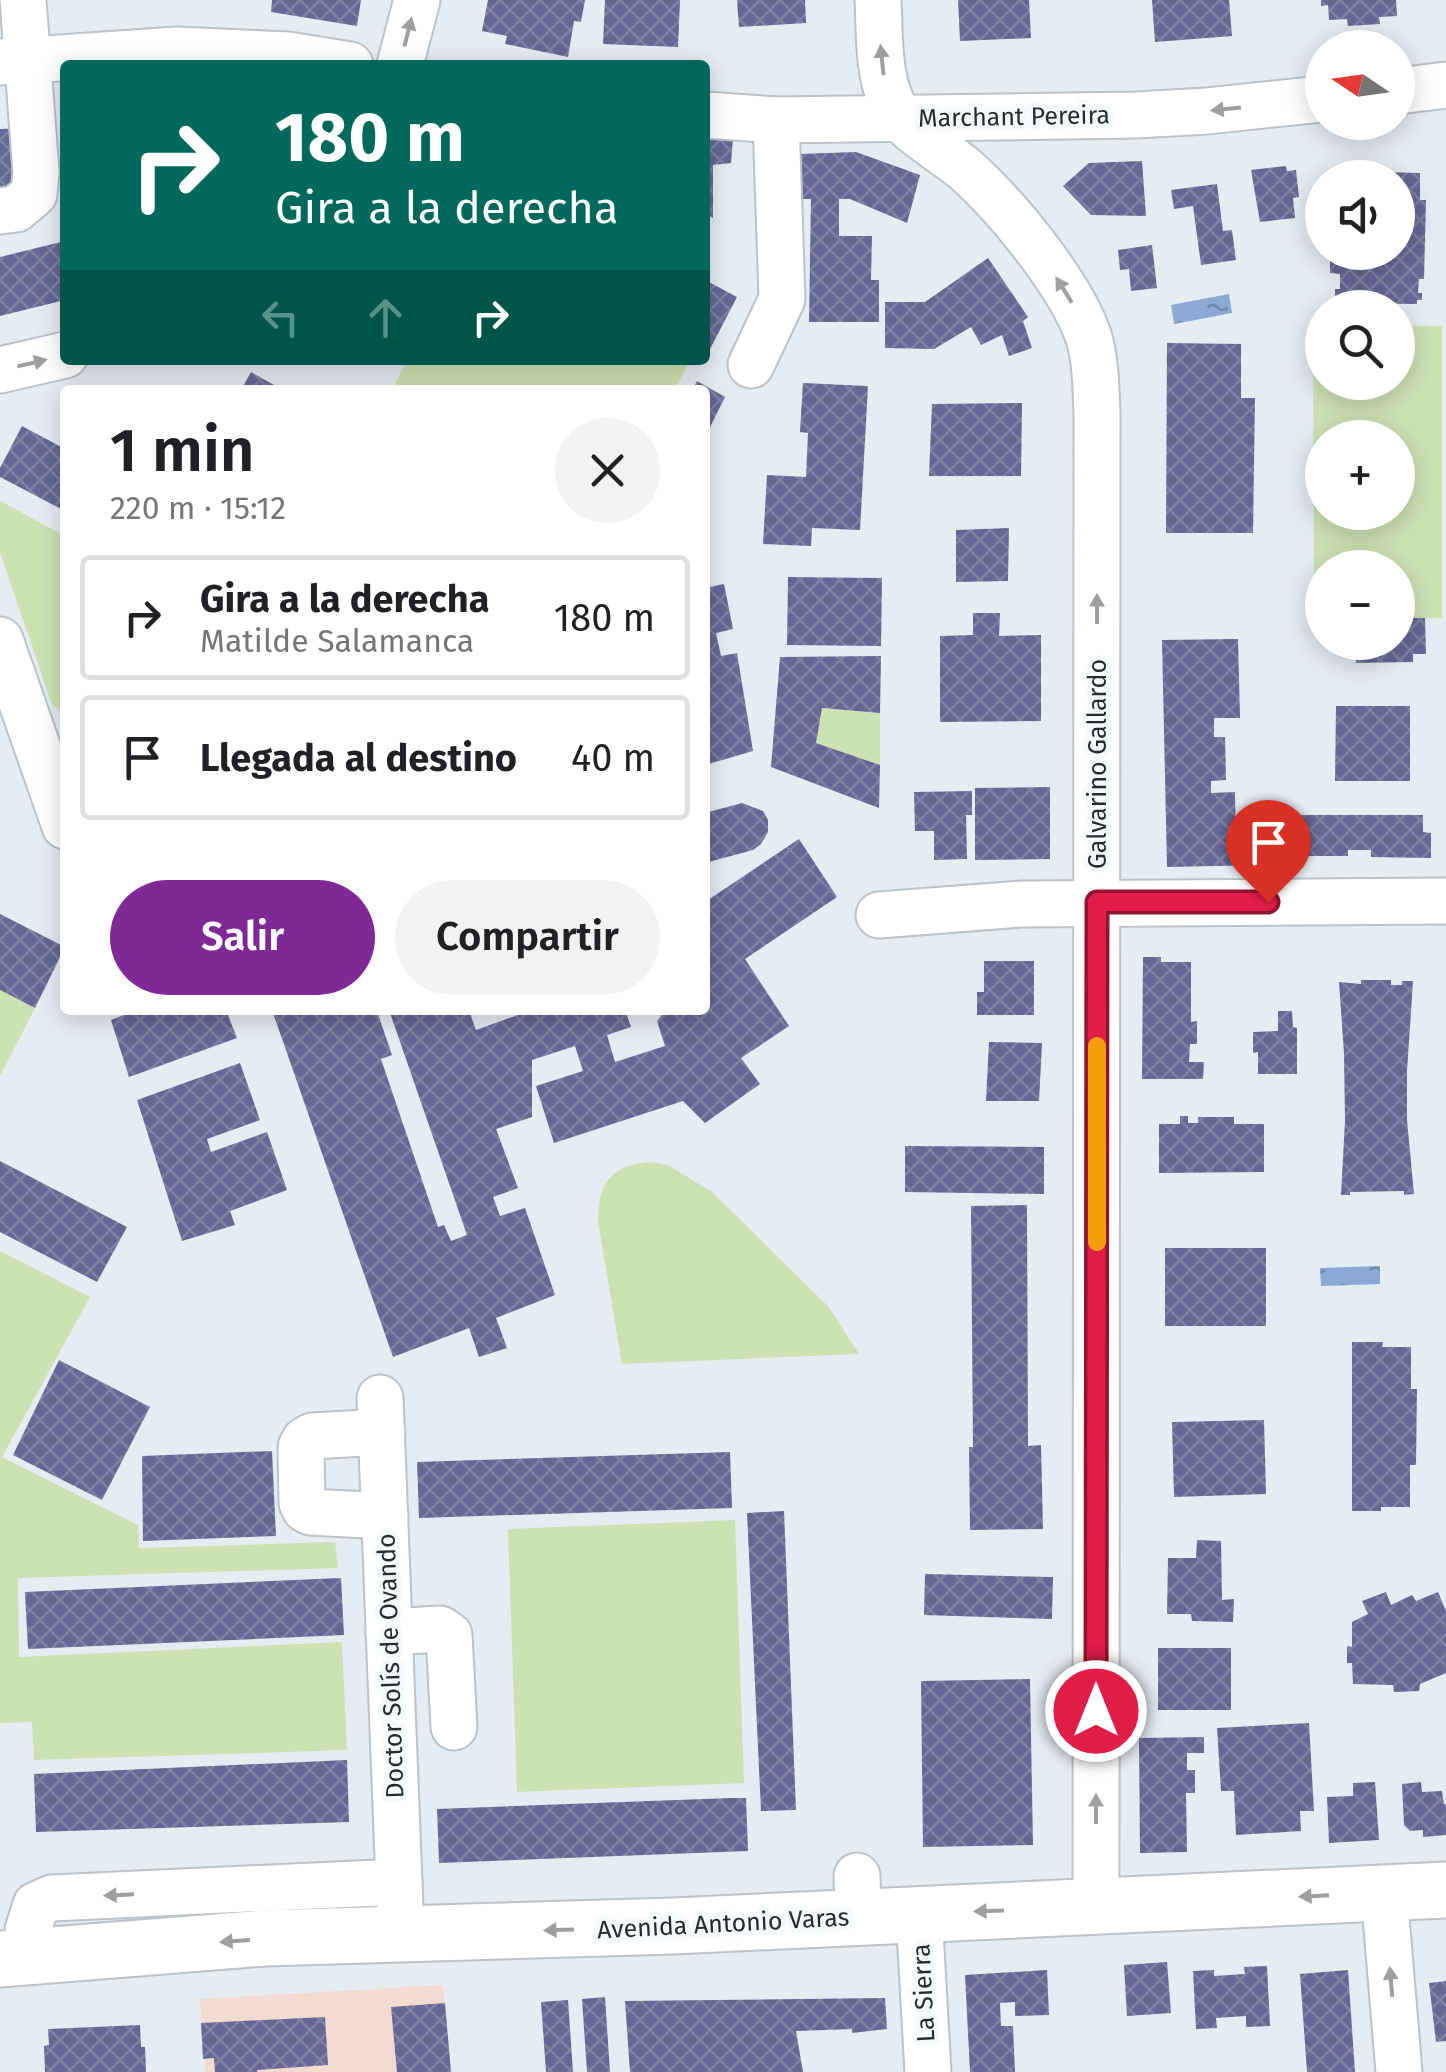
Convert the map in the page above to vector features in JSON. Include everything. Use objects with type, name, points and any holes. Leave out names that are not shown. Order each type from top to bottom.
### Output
[{"type":"main road","name":"Avenida Antonio Varas","points":[[14,1958],[313,1936],[400,1908],[654,1927],[857,1896],[920,1914],[1446,1890]]},
{"type":"street","points":[[0,211],[16,208],[34,194],[36,172],[14,61],[23,0]]},
{"type":"street","points":[[401,60],[416,0]]},
{"type":"street","points":[[878,0],[882,69],[900,118]]},
{"type":"street","points":[[14,61],[177,50],[319,60]]},
{"type":"street","points":[[1415,88],[1446,85]]},
{"type":"street","name":"Marchant Pereira","points":[[710,115],[776,120],[1136,115],[1305,100]]},
{"type":"street","name":"Galvarino Gallardo","points":[[900,118],[964,168],[1006,210],[1065,291],[1089,339],[1094,361],[1098,414],[1096,1906]]},
{"type":"street","points":[[750,365],[782,299],[776,120]]},
{"type":"street","points":[[0,370],[60,356]]},
{"type":"street","points":[[0,640],[60,812]]},
{"type":"street","points":[[879,916],[981,906],[1097,902],[1446,901]]},
{"type":"street","name":"Doctor Solís de Ovando","points":[[384,1516],[305,1509],[301,1447],[305,1440],[381,1415],[400,1908]]},
{"type":"street","points":[[389,1632],[440,1630],[449,1635],[454,1727]]},
{"type":"street","points":[[14,1958],[36,1906],[52,1898],[282,1886],[400,1908]]},
{"type":"street","points":[[282,1886],[306,1912],[313,1936]]},
{"type":"street","points":[[1384,1893],[1399,2072]]},
{"type":"street","name":"La Sierra","points":[[920,1914],[928,2072]]},
{"type":"shaded area","points":[[443,1985],[451,2072],[205,2072],[200,1999]]},
{"type":"green space","points":[[1415,326],[1442,326],[1442,618],[1415,618],[1415,550],[1314,550],[1314,530],[1415,530],[1415,420],[1313,420],[1313,400],[1415,400]]},
{"type":"green space","points":[[404,365],[688,365],[678,385],[394,385]]},
{"type":"green space","points":[[0,501],[60,533],[60,709],[52,705],[0,552]]},
{"type":"green space","points":[[822,708],[880,713],[880,765],[816,743]]},
{"type":"green space","points":[[0,990],[35,1008],[0,1076]]},
{"type":"green space","points":[[650,1162],[668,1165],[712,1192],[828,1306],[859,1354],[622,1364],[598,1222],[600,1197],[616,1172]]},
{"type":"green space","points":[[0,1251],[90,1297],[2,1457],[138,1525],[139,1548],[335,1542],[338,1568],[18,1578],[19,1657],[342,1642],[347,1750],[34,1760],[32,1722],[0,1723]]},
{"type":"green space","points":[[735,1520],[744,1783],[517,1792],[508,1529]]},
{"type":"water","points":[[1229,294],[1232,313],[1174,324],[1171,305]]},
{"type":"water","points":[[1380,1266],[1380,1284],[1321,1286],[1320,1268]]},
{"type":"building","points":[[272,0],[361,0],[357,26],[271,12]]},
{"type":"building","points":[[488,0],[585,0],[581,22],[574,21],[568,57],[505,44],[507,36],[482,31]]},
{"type":"building","points":[[605,0],[680,0],[678,47],[603,44]]},
{"type":"building","points":[[737,0],[805,0],[806,23],[739,27]]},
{"type":"building","points":[[958,0],[1029,0],[1031,38],[960,41]]},
{"type":"building","points":[[1152,0],[1229,0],[1232,36],[1155,42]]},
{"type":"building","points":[[1321,0],[1396,0],[1397,16],[1379,17],[1380,24],[1348,26],[1347,19],[1329,20],[1328,5],[1321,6]]},
{"type":"building","points":[[24,128],[27,185],[0,191],[0,129]]},
{"type":"building","points":[[710,138],[733,139],[731,163],[713,165],[713,218]]},
{"type":"building","points":[[856,152],[920,175],[907,223],[850,199],[839,199],[839,236],[872,236],[871,280],[879,280],[879,322],[809,322],[811,199],[801,199],[799,154]]},
{"type":"building","points":[[1142,161],[1146,216],[1091,215],[1063,186],[1089,163]]},
{"type":"building","points":[[1286,166],[1287,171],[1296,170],[1299,197],[1293,198],[1295,218],[1260,222],[1251,170]]},
{"type":"building","points":[[1415,173],[1420,173],[1420,200],[1426,200],[1424,279],[1419,279],[1418,293],[1422,293],[1422,300],[1415,304],[1415,290],[1335,290],[1340,289],[1340,274],[1330,273],[1415,270]]},
{"type":"building","points":[[1217,184],[1223,231],[1232,230],[1236,260],[1201,265],[1193,206],[1174,209],[1171,190]]},
{"type":"building","points":[[60,242],[60,301],[0,316],[0,257]]},
{"type":"building","points":[[1152,245],[1157,288],[1131,291],[1129,269],[1120,270],[1118,250]]},
{"type":"building","points":[[988,258],[1028,317],[1023,321],[1032,348],[1009,356],[1002,335],[981,345],[971,327],[934,349],[885,348],[885,302],[925,302]]},
{"type":"building","points":[[710,283],[737,297],[710,349]]},
{"type":"building","points":[[1167,343],[1241,344],[1241,398],[1255,398],[1253,533],[1166,533]]},
{"type":"building","points":[[251,372],[274,385],[244,385]]},
{"type":"building","points":[[803,383],[868,386],[860,530],[812,528],[811,546],[763,544],[767,475],[806,477],[808,433],[800,432]]},
{"type":"building","points":[[710,388],[725,397],[710,427]]},
{"type":"building","points":[[1022,403],[1021,476],[929,476],[932,404]]},
{"type":"building","points":[[22,426],[60,446],[60,508],[0,477],[0,468]]},
{"type":"building","points":[[1009,528],[1008,581],[956,582],[956,530]]},
{"type":"building","points":[[788,577],[882,578],[881,646],[787,645]]},
{"type":"building","points":[[724,584],[733,629],[716,633],[721,656],[737,653],[753,751],[710,764],[710,587]]},
{"type":"building","points":[[973,613],[1000,613],[999,636],[1041,635],[1041,721],[940,722],[940,636],[973,635]]},
{"type":"building","points":[[1415,618],[1425,618],[1426,654],[1415,654]]},
{"type":"building","points":[[1238,639],[1240,718],[1214,718],[1214,737],[1225,737],[1226,780],[1211,781],[1211,793],[1235,792],[1236,848],[1263,848],[1263,865],[1167,867],[1162,640]]},
{"type":"building","points":[[881,656],[880,713],[822,708],[816,743],[880,765],[879,808],[771,767],[780,657]]},
{"type":"building","points":[[1356,660],[1413,660],[1413,662]]},
{"type":"building","points":[[1336,706],[1410,706],[1410,781],[1335,781]]},
{"type":"building","points":[[1050,787],[1050,859],[975,860],[975,788]]},
{"type":"building","points":[[972,791],[972,815],[966,815],[967,859],[934,860],[934,831],[915,831],[914,792]]},
{"type":"building","points":[[742,803],[763,811],[768,832],[753,850],[710,862],[710,812]]},
{"type":"building","points":[[1292,815],[1423,815],[1423,832],[1431,833],[1431,858],[1371,857],[1371,850],[1348,850],[1348,856],[1283,856],[1283,825],[1291,825]]},
{"type":"building","points":[[799,839],[837,897],[745,959],[789,1026],[741,1058],[760,1084],[705,1123],[683,1101],[554,1143],[536,1086],[583,1071],[575,1046],[532,1060],[532,1117],[496,1129],[518,1188],[493,1197],[500,1216],[525,1208],[555,1295],[496,1318],[507,1348],[479,1357],[469,1328],[393,1357],[274,1015],[378,1015],[392,1055],[381,1059],[438,1227],[444,1225],[451,1241],[467,1235],[391,1015],[471,1015],[476,1030],[518,1015],[627,1015],[631,1027],[607,1035],[615,1062],[665,1046],[657,1021],[662,1015],[710,1015],[710,899]]},
{"type":"building","points":[[0,914],[60,944],[60,957],[35,1008],[0,990]]},
{"type":"building","points":[[1143,957],[1161,957],[1161,962],[1191,962],[1191,1022],[1197,1021],[1197,1044],[1190,1044],[1189,1062],[1204,1062],[1203,1079],[1142,1079]]},
{"type":"building","points":[[984,961],[1034,961],[1034,1015],[977,1015],[977,992],[984,992]]},
{"type":"building","points":[[1361,980],[1391,980],[1391,985],[1413,981],[1407,1120],[1414,1194],[1404,1195],[1404,1191],[1341,1195],[1345,1121],[1339,982],[1361,984]]},
{"type":"building","points":[[1278,1011],[1292,1011],[1293,1027],[1297,1028],[1297,1074],[1258,1074],[1253,1032],[1278,1031]]},
{"type":"building","points":[[124,1015],[228,1015],[237,1038],[129,1077],[111,1020]]},
{"type":"building","points":[[989,1042],[1042,1043],[1039,1101],[986,1101]]},
{"type":"building","points":[[240,1063],[260,1120],[207,1139],[211,1152],[267,1132],[287,1190],[230,1211],[235,1225],[182,1241],[137,1100]]},
{"type":"building","points":[[1180,1116],[1188,1116],[1188,1123],[1198,1123],[1198,1117],[1234,1117],[1234,1124],[1264,1124],[1264,1172],[1159,1173],[1159,1124],[1180,1124]]},
{"type":"building","points":[[905,1146],[1044,1147],[1044,1194],[905,1192]]},
{"type":"building","points":[[0,1161],[127,1227],[97,1282],[0,1232]]},
{"type":"building","points":[[1027,1205],[1028,1446],[1041,1445],[1043,1529],[970,1530],[971,1206]]},
{"type":"building","points":[[1165,1248],[1266,1248],[1266,1326],[1165,1326]]},
{"type":"building","points":[[1352,1342],[1411,1347],[1411,1389],[1417,1389],[1416,1465],[1410,1465],[1410,1507],[1352,1511]]},
{"type":"building","points":[[59,1360],[150,1407],[102,1500],[13,1455]]},
{"type":"building","points":[[1264,1420],[1266,1494],[1174,1497],[1172,1422]]},
{"type":"building","points":[[272,1451],[276,1536],[143,1541],[142,1456]]},
{"type":"building","points":[[730,1452],[732,1508],[419,1518],[417,1462]]},
{"type":"building","points":[[784,1511],[796,1810],[761,1811],[747,1513]]},
{"type":"building","points":[[1197,1540],[1221,1541],[1222,1600],[1234,1599],[1233,1622],[1192,1621],[1191,1614],[1167,1614],[1168,1558],[1196,1558]]},
{"type":"building","points":[[925,1574],[1053,1577],[1052,1619],[924,1615]]},
{"type":"building","points":[[341,1578],[344,1635],[28,1649],[25,1592]]},
{"type":"building","points":[[1386,1592],[1391,1605],[1412,1595],[1416,1601],[1438,1592],[1446,1611],[1446,1673],[1420,1684],[1419,1691],[1394,1692],[1393,1685],[1353,1684],[1352,1663],[1347,1663],[1347,1646],[1352,1647],[1352,1622],[1368,1614],[1362,1601]]},
{"type":"building","points":[[1158,1648],[1231,1648],[1231,1710],[1158,1710]]},
{"type":"building","points":[[1030,1679],[1033,1845],[923,1847],[921,1681]]},
{"type":"building","points":[[1309,1723],[1314,1811],[1300,1811],[1301,1831],[1236,1835],[1234,1791],[1221,1791],[1217,1728]]},
{"type":"building","points":[[1204,1737],[1204,1753],[1187,1753],[1187,1770],[1195,1770],[1195,1793],[1186,1793],[1187,1852],[1140,1853],[1139,1738]]},
{"type":"building","points":[[347,1760],[349,1822],[36,1832],[34,1774]]},
{"type":"building","points":[[1375,1782],[1379,1840],[1329,1843],[1327,1797],[1353,1796],[1353,1783]]},
{"type":"building","points":[[1421,1782],[1422,1792],[1442,1791],[1446,1835],[1423,1837],[1423,1830],[1410,1831],[1404,1825],[1402,1784]]},
{"type":"building","points":[[746,1798],[748,1851],[439,1863],[437,1809]]},
{"type":"building","points":[[1167,1962],[1171,2013],[1127,2016],[1124,1965]]},
{"type":"building","points":[[1267,1966],[1270,2026],[1246,2027],[1246,2016],[1216,2018],[1217,2028],[1196,2029],[1193,1971],[1214,1970],[1214,1976],[1245,1974],[1244,1967]]},
{"type":"building","points":[[1047,1970],[1049,2015],[1015,2016],[1015,2002],[1000,2003],[1001,2026],[1013,2026],[1015,2072],[970,2072],[965,1975]]},
{"type":"building","points":[[1348,1970],[1355,2072],[1307,2072],[1300,1974]]},
{"type":"building","points":[[1446,1981],[1446,2041],[1436,2042],[1429,1983]]},
{"type":"building","points":[[605,1997],[610,2072],[587,2072],[582,1999]]},
{"type":"building","points":[[885,1998],[887,2029],[852,2033],[852,2029],[796,2031],[803,2072],[630,2072],[625,2001]]},
{"type":"building","points":[[568,2000],[573,2072],[546,2072],[541,2002]]},
{"type":"building","points":[[445,2003],[451,2072],[397,2072],[391,2007]]},
{"type":"building","points":[[325,2017],[328,2065],[215,2072],[214,2058],[203,2059],[201,2023]]},
{"type":"building","points":[[140,2025],[146,2072],[45,2072],[48,2029]]},
{"type":"slow traffic","points":[[1097,1046],[1097,1242]]},
{"type":"route","points":[[1096,1711],[1097,902],[1268,902]]}]
